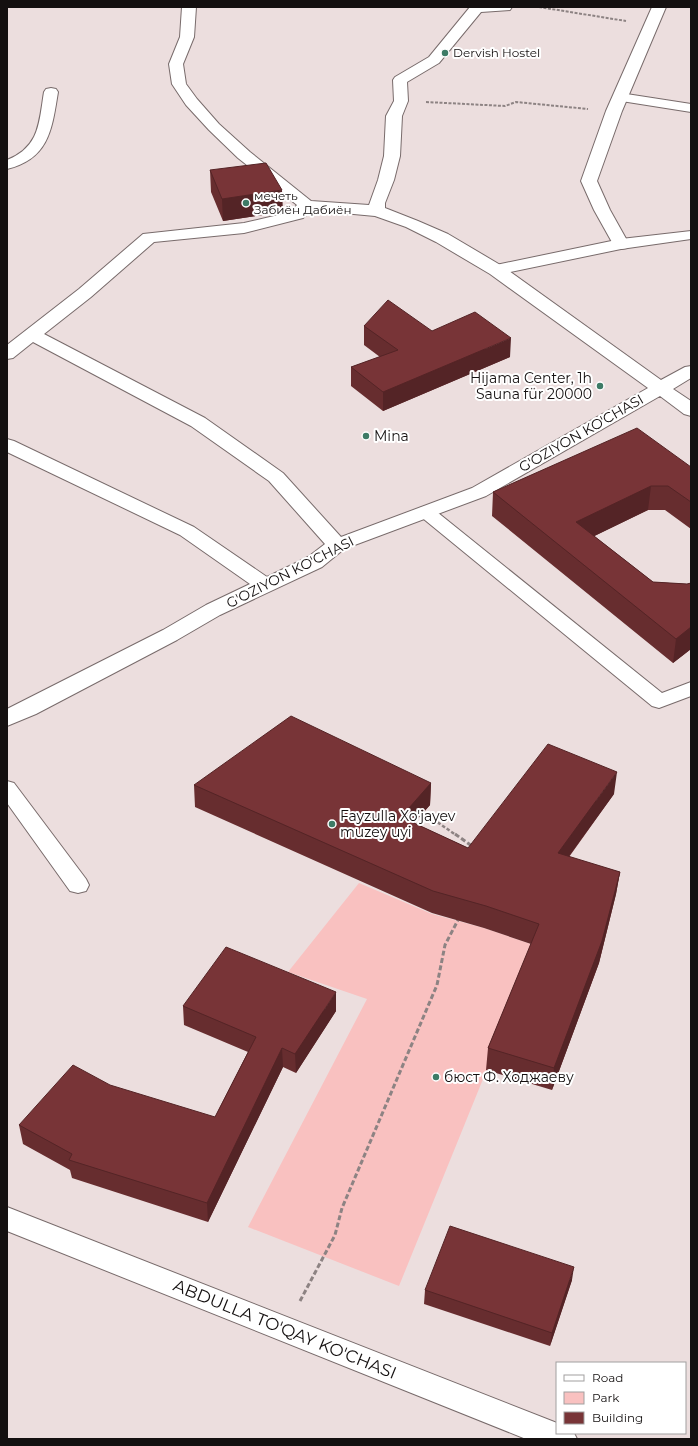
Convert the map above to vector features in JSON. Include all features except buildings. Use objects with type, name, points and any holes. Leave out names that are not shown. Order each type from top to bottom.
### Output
[{"type":"street","points":[[189,7],[187,37],[176,64],[180,84],[191,102],[214,127],[244,155],[307,205],[377,211],[412,224],[442,238],[496,270],[691,410]]},
{"type":"street","points":[[377,211],[377,203],[386,180],[392,156],[394,116],[401,101],[400,80],[434,60],[477,8],[505,7]]},
{"type":"street","points":[[621,244],[602,210],[589,181],[617,104],[660,7]]},
{"type":"street","points":[[10,349],[85,293],[149,238],[244,228],[298,216],[307,205]]},
{"type":"street","points":[[31,334],[198,422],[276,477],[337,545]]},
{"type":"street","name":"G'OZIYON KO'CHASI","points":[[7,718],[28,709],[164,638],[213,610],[315,562],[337,545],[479,492],[691,371]]},
{"type":"street","points":[[7,444],[187,531],[265,585]]},
{"type":"street","name":"ABDULLA TO'QAY KO'CHASI","points":[[7,1219],[120,1262],[285,1330],[562,1439]]},
{"type":"lane","points":[[7,165],[21,161],[34,150],[44,137],[50,92]]},
{"type":"lane","points":[[617,104],[691,108]]},
{"type":"lane","points":[[496,270],[621,244],[691,235]]},
{"type":"lane","points":[[426,512],[659,701],[691,689]]},
{"type":"lane","points":[[7,788],[78,885]]},
{"type":"path","points":[[539,7],[652,25]]},
{"type":"path","points":[[401,101],[505,106],[516,102],[617,104]]},
{"type":"path","points":[[424,813],[473,846]]},
{"type":"path","points":[[285,1330],[335,1235],[342,1208],[437,985],[445,945],[458,920]]},
{"type":"green space","points":[[359,883],[432,914],[484,928],[537,946],[399,1286],[248,1227],[367,999],[288,972]]},
{"type":"place","name":"Dervish Hostel","points":[[445,53]]},
{"type":"place","name":"мечеть Забиён Дабиён","points":[[246,203]]},
{"type":"place","name":"Hijama Center, 1h Sauna für 20000","points":[[600,386]]},
{"type":"place","name":"Mina","points":[[366,436]]},
{"type":"place","name":"Fayzulla Xo'jayev muzey uyi","points":[[332,824]]},
{"type":"place","name":"бюст Ф. Ходжаеву","points":[[436,1077]]}]
